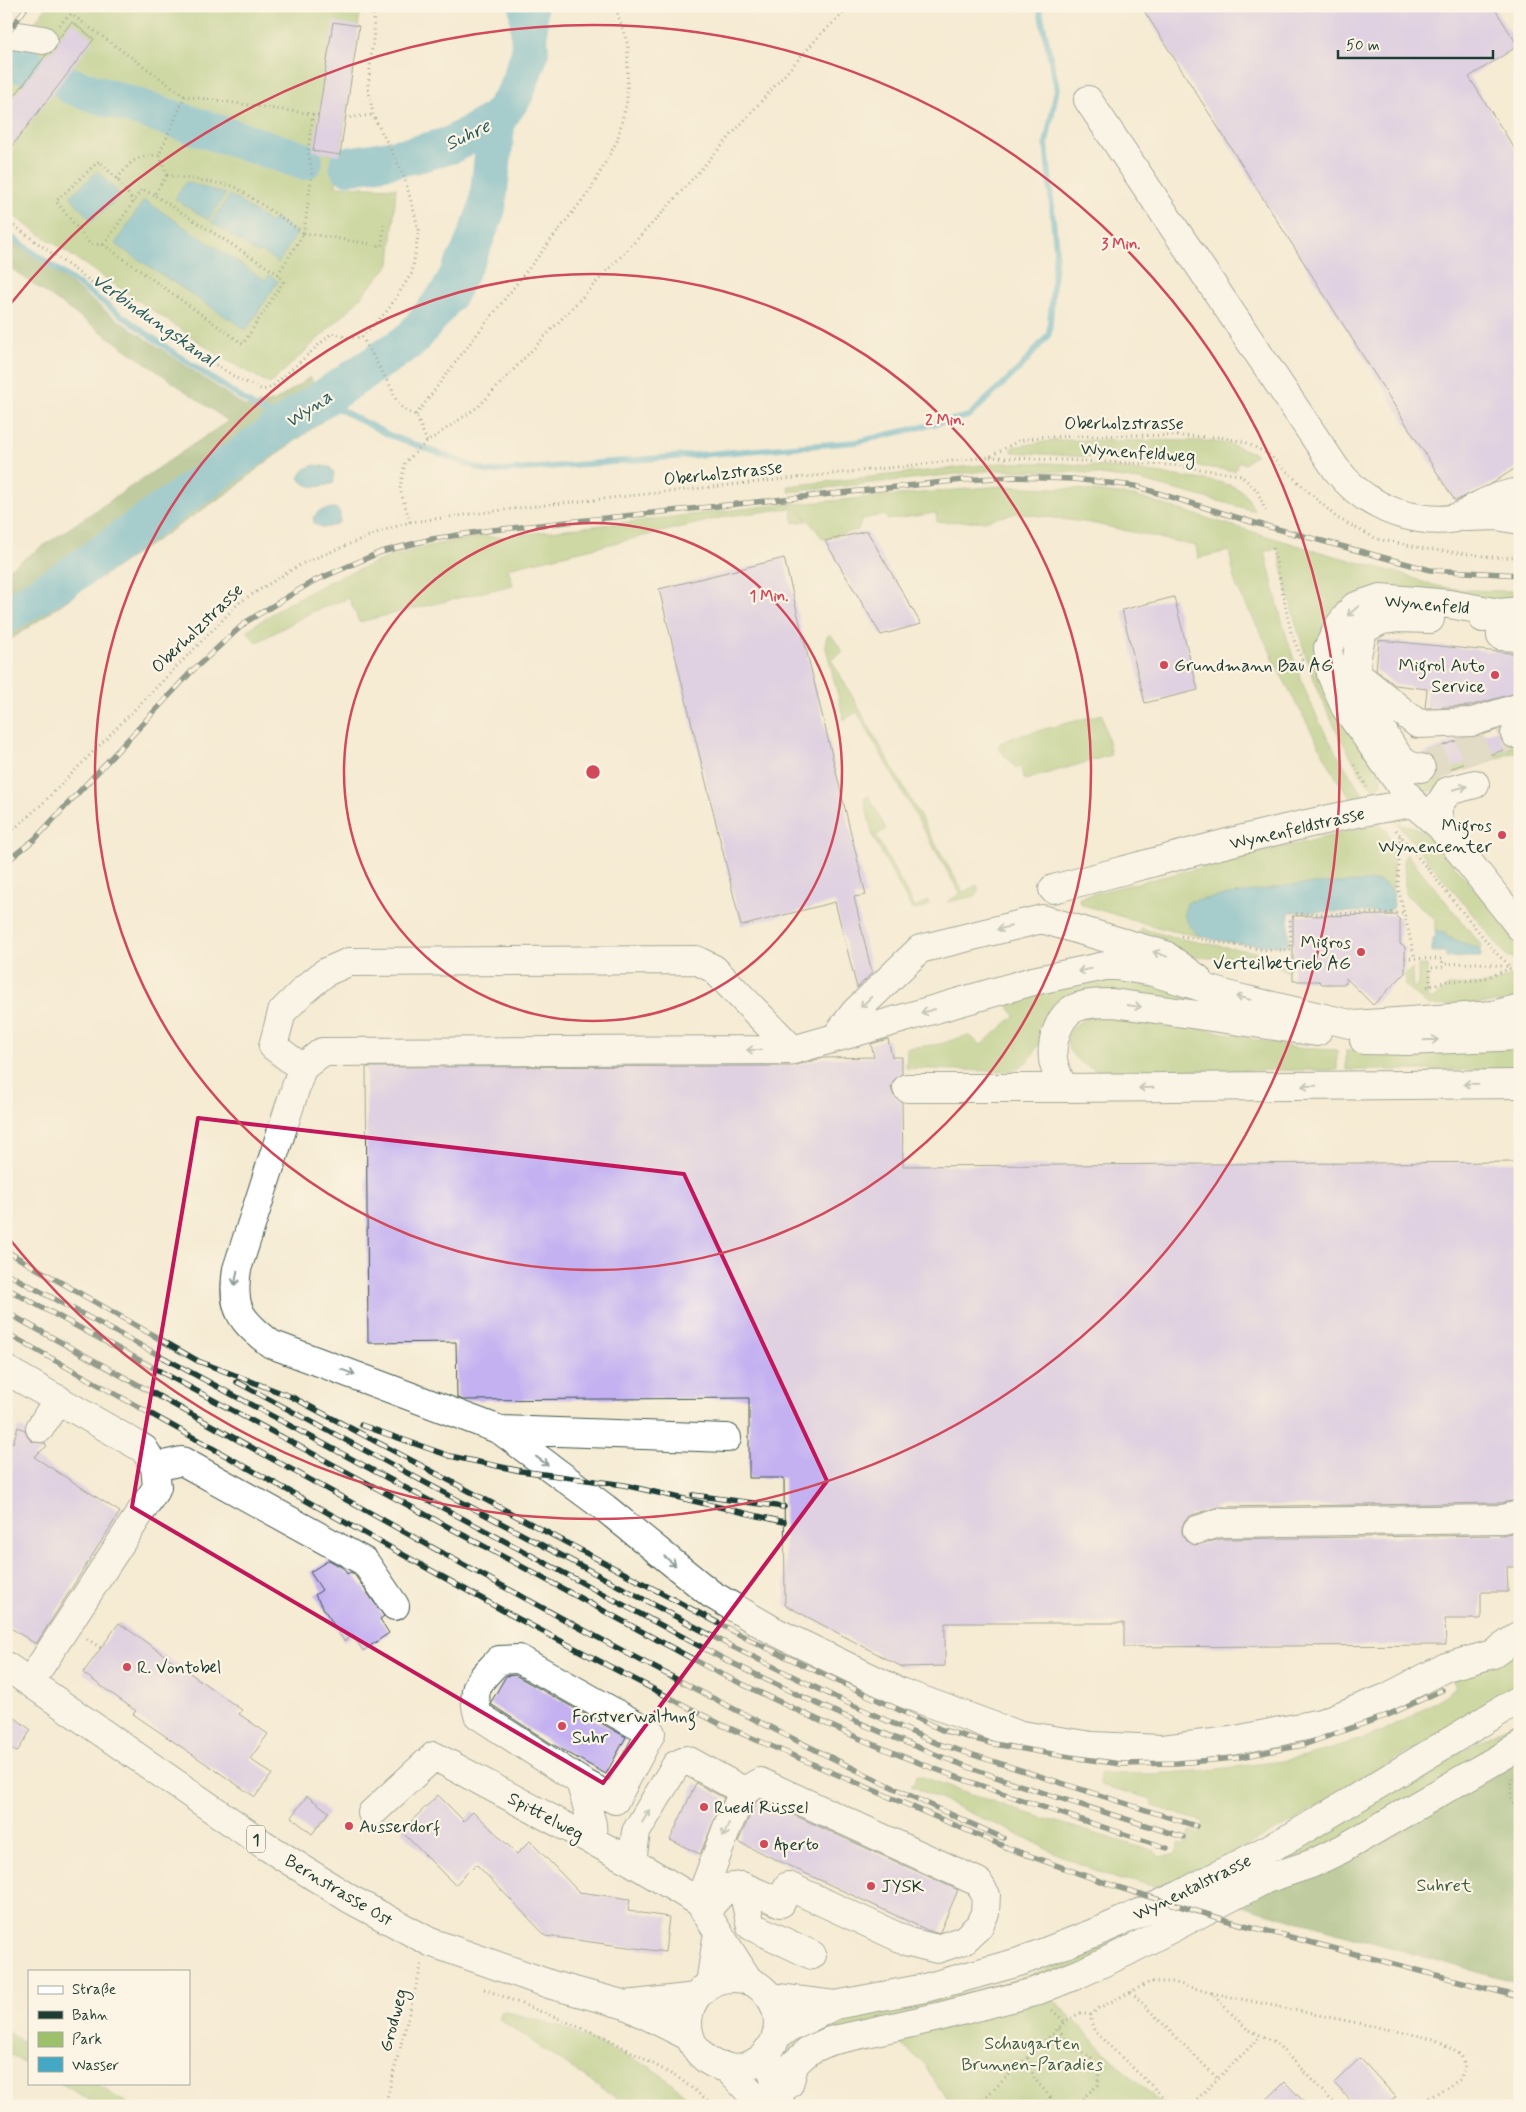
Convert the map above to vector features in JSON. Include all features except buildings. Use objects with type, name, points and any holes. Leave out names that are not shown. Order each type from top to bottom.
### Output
[{"type":"main road","points":[[6,34],[42,40]]},
{"type":"main road","points":[[1088,100],[1325,453],[1347,482],[1378,505],[1427,519],[1445,520],[1462,516],[1476,507],[1509,494],[1520,492]]},
{"type":"main road","points":[[1462,516],[1469,519],[1497,516],[1520,520]]},
{"type":"main road","name":"Wynenfeld","points":[[1413,803],[1345,707],[1331,674],[1328,648],[1335,633],[1354,607],[1380,598],[1510,612]]},
{"type":"main road","points":[[1510,612],[1501,636],[1520,638]]},
{"type":"main road","points":[[1421,768],[1410,766],[1404,762],[1385,737],[1356,674],[1358,648],[1364,629],[1382,620],[1398,618],[1472,622],[1510,612]]},
{"type":"main road","points":[[1356,674],[1418,724],[1472,722],[1520,707]]},
{"type":"main road","points":[[1440,826],[1437,808],[1448,791],[1475,784]]},
{"type":"main road","points":[[1413,803],[1440,826],[1520,926]]},
{"type":"main road","name":"Wynenfeldstrasse","points":[[1052,890],[1332,818],[1413,803]]},
{"type":"main road","points":[[835,1038],[855,1012],[920,949],[1042,919],[1165,954],[1215,991]]},
{"type":"main road","points":[[302,1068],[273,1046],[282,1012],[305,988],[326,972],[349,962],[696,960],[714,968],[793,1050]]},
{"type":"main road","points":[[1520,1008],[1493,1015],[1351,1040],[1304,1030],[1215,991],[1153,972],[1110,965],[1033,981],[793,1050],[322,1052],[302,1068],[237,1269],[234,1292],[240,1316],[254,1331],[271,1344],[500,1430],[605,1508],[711,1594],[774,1631],[900,1692],[1015,1734],[1092,1746],[1162,1749],[1231,1741],[1321,1723],[1386,1698],[1446,1667],[1493,1654],[1520,1635]]},
{"type":"main road","points":[[1063,1088],[1053,1060],[1053,1043],[1058,1026],[1073,1009],[1093,1004],[1113,1003],[1268,1015]]},
{"type":"main road","points":[[1396,1032],[1520,1036]]},
{"type":"main road","points":[[907,1088],[1520,1084]]},
{"type":"main road","points":[[6,1370],[144,1449],[155,1467],[157,1487],[84,1637],[30,1682]]},
{"type":"main road","points":[[40,1428],[58,1399]]},
{"type":"main road","points":[[500,1430],[727,1438]]},
{"type":"main road","points":[[155,1467],[182,1461],[365,1562],[394,1606]]},
{"type":"main road","points":[[1197,1530],[1219,1523],[1502,1519],[1520,1515]]},
{"type":"main road","points":[[580,1781],[615,1800],[651,1733],[519,1659],[499,1660],[480,1680],[474,1698],[478,1715],[580,1781],[592,1824],[593,1842]]},
{"type":"main road","name":"Bernstrasse Ost","points":[[6,1666],[271,1849],[350,1899],[427,1958],[552,1985],[626,2005],[690,2037]]},
{"type":"main road","name":"Wynentalstrasse","points":[[772,2043],[836,2005],[925,1988],[1019,1962],[1104,1929],[1180,1895],[1293,1836],[1520,1699]]},
{"type":"main road","points":[[767,2102],[789,2084],[795,2063],[810,2050],[830,2042],[1034,1992],[1081,1973],[1126,1952],[1266,1878],[1311,1864],[1342,1848],[1520,1746]]},
{"type":"main road","name":"Spittelweg","points":[[372,1813],[434,1756],[632,1862],[707,1915],[759,1989]]},
{"type":"main road","points":[[632,1862],[636,1832],[676,1765],[687,1760],[744,1791]]},
{"type":"main road","points":[[707,1915],[726,1888],[742,1886],[781,1904],[788,1886],[909,1942],[936,1949],[964,1940],[979,1926],[985,1913],[986,1895],[978,1882],[760,1782],[744,1791],[728,1825],[707,1915],[703,1990],[688,2017],[690,2037],[704,2057],[714,2064],[726,2067],[749,2065],[772,2043]]},
{"type":"main road","points":[[742,1886],[751,1926],[812,1955]]},
{"type":"main road","points":[[703,1990],[723,1979],[736,1978],[759,1989],[777,2015],[772,2043],[767,2102]]},
{"type":"main road","name":"Wynentalstrasse","points":[[759,1989],[836,2005]]},
{"type":"main road","name":"Bernstrasse Ost","points":[[626,2005],[703,1990]]},
{"type":"main road","points":[[726,2067],[767,2102]]},
{"type":"path","points":[[6,220],[104,292],[238,379],[263,390],[272,387],[332,333],[349,338],[362,337],[388,310],[412,273],[419,230],[404,176],[372,115],[368,86],[374,30],[373,6]]},
{"type":"path","points":[[416,415],[591,189],[617,141],[627,101],[628,45],[615,6]]},
{"type":"path","points":[[410,522],[400,489],[405,462],[427,442],[479,406],[663,212],[820,35],[851,6]]},
{"type":"path","points":[[42,40],[70,14],[185,96],[319,115]]},
{"type":"path","points":[[167,175],[159,156],[185,96]]},
{"type":"path","points":[[278,274],[304,234],[312,172],[308,151],[313,114]]},
{"type":"path","points":[[345,118],[372,115]]},
{"type":"path","points":[[117,180],[130,163],[142,156],[159,156]]},
{"type":"path","points":[[104,245],[134,202],[142,189],[278,274],[283,282],[243,344],[104,245],[90,244],[56,201],[99,161],[134,202]]},
{"type":"path","points":[[167,175],[234,186],[304,234],[382,246],[384,222]]},
{"type":"path","points":[[154,196],[167,175]]},
{"type":"path","points":[[362,337],[392,389],[395,398],[404,411],[416,415],[427,442]]},
{"type":"path","name":"Oberholzstrasse","points":[[6,836],[42,804],[240,602],[301,564],[379,532],[410,522],[527,507],[989,457],[1018,442],[1040,437],[1135,435],[1220,437],[1246,442],[1268,454],[1337,518],[1377,539],[1436,550],[1501,558],[1520,556]]},
{"type":"path","name":"Wynenfeldweg","points":[[989,457],[1172,466],[1240,475],[1257,490],[1266,512]]},
{"type":"path","points":[[1380,809],[1496,953],[1511,967]]},
{"type":"path","points":[[1400,835],[1398,887],[1414,958]]},
{"type":"path","points":[[1178,935],[1251,948],[1290,950],[1290,919],[1297,914],[1404,913]]},
{"type":"path","points":[[1405,958],[1442,959],[1443,964]]},
{"type":"path","points":[[1511,967],[1478,963],[1443,964],[1443,967],[1430,968],[1428,986],[1447,981],[1480,980],[1520,965]]},
{"type":"path","points":[[1512,1776],[1510,1783],[1514,1805],[1520,1819]]},
{"type":"path","name":"Grodweg","points":[[385,2106],[427,1958]]},
{"type":"path","points":[[1173,2106],[1095,2032],[1091,2022],[1091,2015],[1097,2008],[1150,1982],[1172,1982],[1211,1993],[1435,2039],[1461,2055],[1465,2066],[1461,2079],[1415,2106]]},
{"type":"path","points":[[476,1986],[605,2036],[680,2079],[715,2106]]},
{"type":"path","points":[[1034,1992],[1065,2022]]},
{"type":"path","points":[[1131,1992],[1218,2078]]},
{"type":"path","points":[[1211,1993],[1247,2029],[1260,2037],[1275,2042],[1337,2106]]},
{"type":"path","points":[[976,2106],[1065,2022],[1080,2013],[1091,2015]]},
{"type":"path","points":[[1059,2029],[1070,2048],[1091,2058],[1099,2068],[1098,2085],[1076,2106]]},
{"type":"path","points":[[1190,2106],[1260,2037]]},
{"type":"path","points":[[1028,2058],[1034,2078],[1059,2106]]},
{"type":"path","points":[[1042,2106],[1050,2097]]},
{"type":"highlighted area","points":[[198,1118],[684,1174],[827,1481],[603,1783],[132,1507]]},
{"type":"green space","points":[[47,6],[361,6],[336,186],[396,188],[390,264],[349,310],[270,384],[226,360],[6,211],[6,61]]},
{"type":"green space","points":[[6,237],[24,248],[111,315],[246,407],[275,401],[310,377],[331,415],[257,469],[235,488],[6,643],[6,571],[228,421],[6,265]]},
{"type":"green space","points":[[1057,440],[1205,441],[1230,444],[1256,454],[1245,464],[1239,461],[1235,471],[1165,462],[1012,452],[1012,447]]},
{"type":"green space","points":[[1000,463],[1092,466],[1217,482],[1230,485],[1242,492],[1255,511],[1139,480],[1086,473],[994,470],[789,492],[788,486]]},
{"type":"green space","points":[[1001,486],[1078,489],[1134,496],[1435,585],[1463,590],[1520,591],[1520,606],[1327,631],[1381,778],[1382,783],[1376,790],[1365,780],[1325,707],[1298,630],[1278,549],[1265,550],[1294,661],[1326,734],[1363,794],[1355,797],[1350,796],[1338,781],[1273,660],[1236,586],[1229,551],[1198,558],[1196,546],[1091,523],[1017,513],[985,521],[937,522],[936,513],[888,520],[884,515],[862,519],[858,530],[823,539],[800,510],[807,521],[794,523],[791,508],[729,516],[508,568],[513,585],[359,622],[349,598],[312,612],[256,643],[247,630],[287,604],[330,581],[389,557],[433,545],[483,536],[498,537],[793,503]]},
{"type":"green space","points":[[1388,606],[1465,614],[1456,616],[1430,612],[1379,613],[1359,621],[1347,633],[1344,648],[1346,666],[1352,684],[1389,755],[1399,770],[1412,779],[1419,780],[1520,742],[1520,750],[1442,778],[1443,785],[1432,791],[1410,793],[1384,758],[1356,710],[1346,684],[1340,660],[1341,639],[1350,622],[1368,610]]},
{"type":"green space","points":[[831,635],[843,652],[831,659],[963,892],[977,885],[979,890],[976,896],[947,902],[960,894],[857,712],[844,720],[825,644],[827,636]]},
{"type":"green space","points":[[1102,714],[1111,755],[1025,780],[1020,767],[1016,768],[999,749],[1000,743],[1014,737]]},
{"type":"green space","points":[[869,796],[886,829],[876,836],[915,908],[928,900],[929,904],[926,908],[912,910],[873,837],[864,798]]},
{"type":"green space","points":[[1397,823],[1414,827],[1433,842],[1475,889],[1520,946],[1520,960],[1507,956]]},
{"type":"green space","points":[[1379,824],[1384,828],[1391,843],[1393,862],[1392,890],[1380,881],[1293,885],[1191,901],[1197,933],[1202,937],[1163,929],[1083,905],[1079,901],[1080,897]]},
{"type":"green space","points":[[1407,854],[1482,946],[1481,949],[1447,937],[1446,934],[1435,930],[1435,919],[1405,894],[1404,858]]},
{"type":"green space","points":[[1141,928],[1185,940],[1287,957],[1287,972],[1262,957],[1250,955],[1210,958],[1194,957],[1139,937]]},
{"type":"green space","points":[[1418,965],[1427,965],[1428,999],[1433,999],[1448,986],[1491,984],[1520,972],[1520,1002],[1428,1006],[1404,985],[1406,982],[1404,976],[1412,968],[1413,987],[1418,987]]},
{"type":"green space","points":[[1107,975],[1242,1007],[1052,1013],[1033,1055],[1017,1069],[1011,1071],[985,1071],[906,1068],[907,1048],[940,1044],[968,1035],[981,1045],[1015,1016],[1008,1007],[1009,1003],[1017,998]]},
{"type":"green space","points":[[1099,1015],[1132,1018],[1215,1031],[1295,1048],[1337,1050],[1337,1070],[1101,1071],[1087,1066],[1076,1059],[1067,1043],[1068,1034],[1074,1026]]},
{"type":"green space","points":[[1520,1045],[1520,1070],[1346,1070],[1346,1050]]},
{"type":"green space","points":[[1520,1645],[1520,1685],[1294,1821],[1162,1889],[1132,1880],[1120,1880],[1068,1859],[911,1786],[917,1775],[1017,1810],[1156,1852],[1159,1857],[1176,1853],[1179,1844],[1186,1845],[1190,1831],[1201,1833],[1204,1822],[1153,1806],[1151,1799],[1101,1785],[1099,1779],[1101,1773],[1153,1774],[1210,1770],[1282,1761],[1342,1746],[1383,1731],[1411,1717],[1456,1688],[1452,1678]]},
{"type":"green space","points":[[1520,1718],[1520,1740],[1336,1847],[1260,1868]]},
{"type":"green space","name":"Suhret","points":[[1520,1755],[1520,1984],[1237,1904]]},
{"type":"green space","points":[[1149,1926],[1112,1956],[781,2058],[787,2044],[815,2026],[1001,1985],[1085,1955]]},
{"type":"green space","name":"Schaugarten Brunnen-Paradies","points":[[1048,1994],[1123,2070],[1164,2106],[951,2106],[922,2061],[887,2034]]},
{"type":"green space","points":[[505,2011],[562,2027],[652,2068],[699,2106],[628,2106],[499,2019],[500,2013]]},
{"type":"green space","points":[[6,2031],[28,2044],[28,2064],[6,2052]]},
{"type":"green space","points":[[62,2084],[96,2084],[132,2106],[100,2106]]},
{"type":"water","points":[[98,171],[121,196],[91,221],[70,196]]},
{"type":"water","points":[[186,182],[226,194],[208,220],[175,199]]},
{"type":"water","points":[[230,195],[271,223],[275,218],[297,233],[278,263],[261,251],[259,254],[211,222]]},
{"type":"water","points":[[144,200],[265,280],[269,275],[278,281],[246,330],[115,244]]},
{"type":"water","points":[[315,465],[330,467],[334,472],[334,483],[315,487],[302,482],[299,478],[302,473],[307,468]]},
{"type":"water","points":[[336,508],[340,512],[340,522],[324,528],[314,523],[313,517],[319,511]]},
{"type":"water","points":[[1380,881],[1393,891],[1394,907],[1388,912],[1289,912],[1289,946],[1241,944],[1204,937],[1192,929],[1184,914],[1187,903],[1191,901],[1293,885]]},
{"type":"water","points":[[1435,930],[1446,934],[1447,937],[1481,949],[1481,957],[1446,958],[1446,952],[1432,952],[1432,939],[1436,936]]},
{"type":"waterway","name":"Suhre","points":[[348,166],[414,155],[451,145],[497,119],[515,94],[530,53],[528,6]]},
{"type":"waterway","points":[[322,400],[389,435],[489,472],[856,442],[969,416],[1021,367],[1049,334],[1056,249],[1046,143],[1057,88],[1039,6]]},
{"type":"waterway","name":"Suhre","points":[[6,61],[28,66]]},
{"type":"waterway","name":"Suhre","points":[[71,86],[304,161]]},
{"type":"waterway","name":"Wyna","points":[[6,615],[73,574],[301,413],[411,340],[449,293],[470,252],[487,209],[497,119]]},
{"type":"waterway","name":"Verbindungskanal","points":[[6,233],[177,355],[258,409],[290,421]]},
{"type":"tunnel","points":[[1421,768],[1515,734]]},
{"type":"railway","points":[[6,17],[14,6]]},
{"type":"railway","points":[[6,36],[27,6]]},
{"type":"railway","points":[[6,862],[35,839],[192,671],[246,622],[312,582],[381,552],[432,539],[492,530],[963,480],[1013,477],[1073,479],[1135,486],[1255,523],[1430,570],[1520,575]]},
{"type":"railway","points":[[6,1251],[198,1361],[292,1397],[750,1640],[942,1730],[994,1744],[1070,1757],[1121,1764],[1177,1763],[1235,1758],[1303,1745],[1388,1715],[1442,1690]]},
{"type":"railway","points":[[6,1273],[722,1658],[826,1708],[963,1765],[1183,1837]]},
{"type":"railway","points":[[6,1288],[715,1671],[822,1722],[903,1757],[1018,1799],[1167,1848]]},
{"type":"railway","points":[[6,1312],[612,1645],[845,1765],[1003,1838]]},
{"type":"railway","points":[[6,1333],[511,1615],[722,1725],[1008,1848],[1114,1886],[1229,1921],[1520,1997]]},
{"type":"railway","points":[[237,1382],[729,1645],[835,1697],[936,1743],[1196,1826]]},
{"type":"railway","points":[[361,1425],[450,1456],[521,1471],[624,1485],[784,1522]]},
{"type":"railway","points":[[693,1495],[784,1507]]},
{"type":"place","name":"Grundmann Bau AG","points":[[1164,665]]},
{"type":"place","name":"Migrol Auto Service","points":[[1495,675]]},
{"type":"place","name":"Migros Wynencenter","points":[[1502,835]]},
{"type":"place","name":"Migros Verteilbetrieb AG","points":[[1361,952]]},
{"type":"place","name":"R. Vontobel","points":[[127,1667]]},
{"type":"place","name":"Forstverwaltung Suhr","points":[[562,1726]]},
{"type":"place","name":"Ruedi Rüssel","points":[[704,1807]]},
{"type":"place","name":"Ausserdorf","points":[[349,1826]]},
{"type":"place","name":"Aperto","points":[[764,1844]]},
{"type":"place","name":"JYSK","points":[[871,1886]]}]
